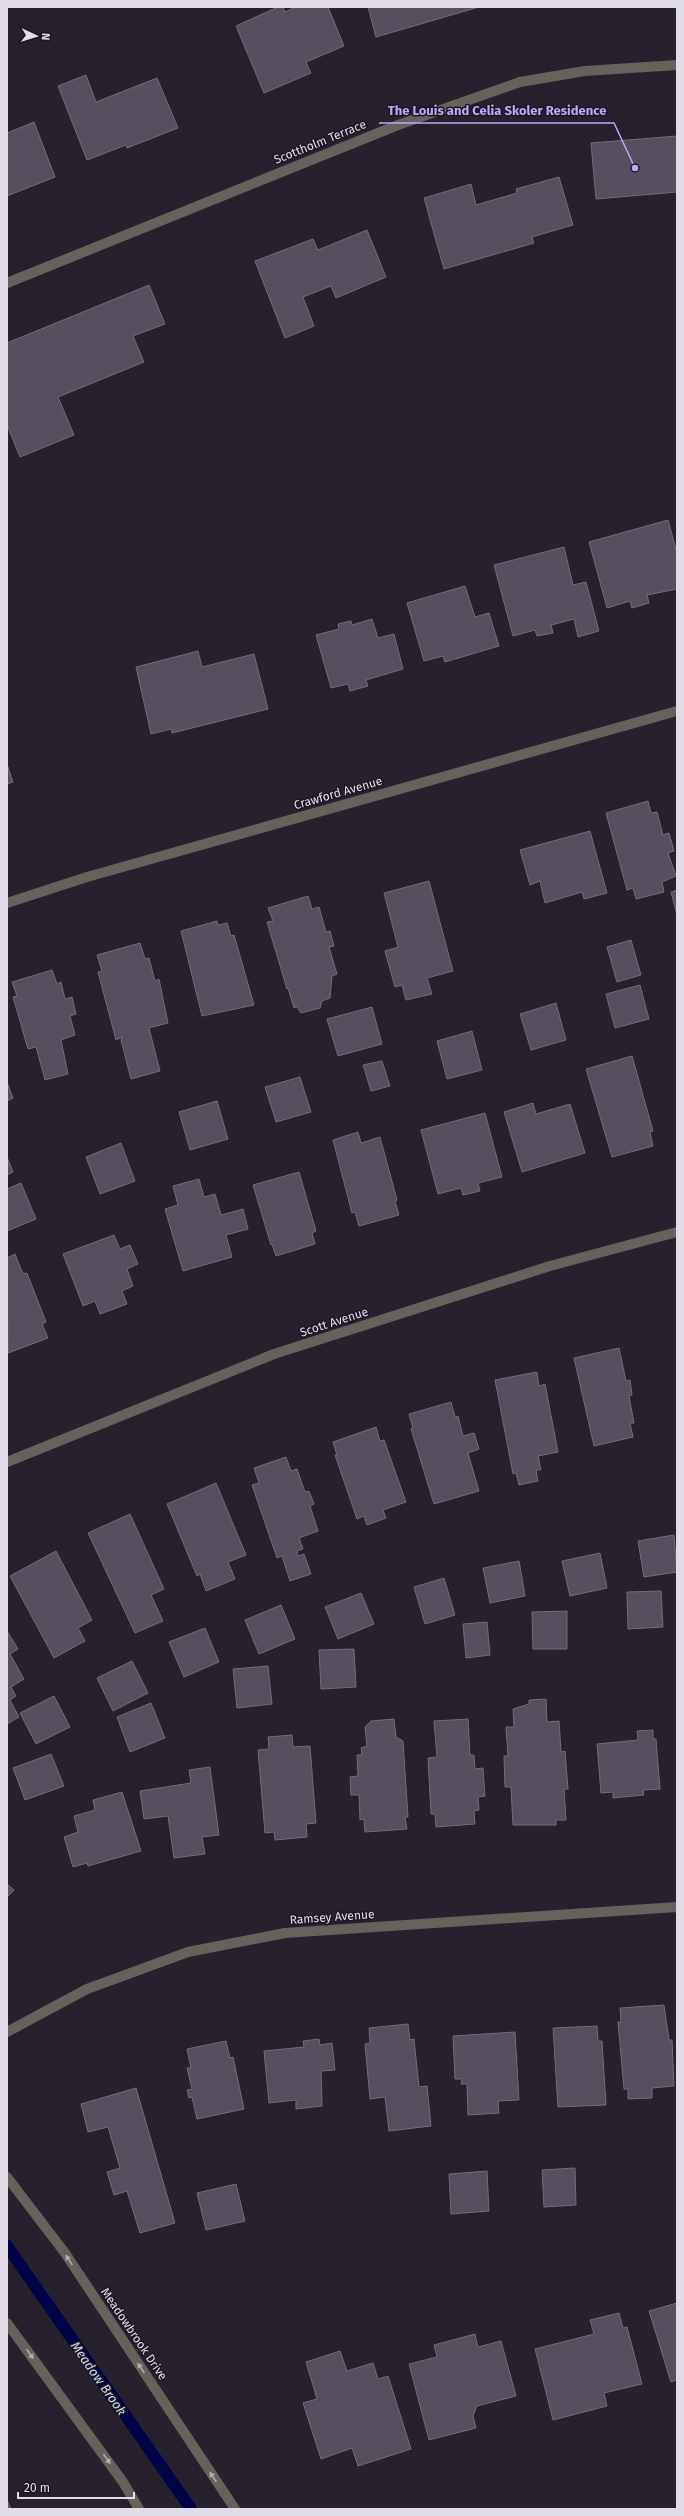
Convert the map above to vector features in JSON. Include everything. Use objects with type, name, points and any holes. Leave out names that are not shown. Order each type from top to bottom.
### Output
[{"type":"street","name":"Scottholm Terrace","points":[[7,283],[398,125],[520,82],[586,71],[677,65]]},
{"type":"street","name":"Crawford Avenue","points":[[7,902],[95,874],[677,711]]},
{"type":"street","name":"Scott Avenue","points":[[7,1462],[274,1354],[550,1266],[677,1232]]},
{"type":"street","name":"Ramsey Avenue","points":[[7,2032],[87,1989],[181,1955],[286,1933],[677,1907]]},
{"type":"street","name":"Meadowbrook Drive","points":[[7,2177],[65,2253],[235,2509]]},
{"type":"street","points":[[7,2323],[123,2482],[139,2509]]},
{"type":"building","points":[[278,7],[283,7],[285,12],[296,7],[328,7],[344,46],[306,62],[311,73],[264,93],[236,26]]},
{"type":"building","points":[[368,7],[479,7],[376,37]]},
{"type":"building","points":[[86,75],[96,102],[157,78],[178,128],[127,148],[126,145],[87,160],[58,86]]},
{"type":"building","points":[[34,122],[55,177],[7,196],[7,133]]},
{"type":"building","points":[[677,136],[677,192],[596,199],[591,143]]},
{"type":"building","points":[[559,177],[573,225],[532,237],[534,243],[444,269],[424,198],[471,184],[476,205],[517,193],[516,189]]},
{"type":"building","points":[[367,230],[386,277],[336,298],[331,286],[303,297],[314,326],[285,338],[255,261],[313,239],[318,250]]},
{"type":"building","points":[[149,285],[165,324],[133,336],[144,362],[58,397],[74,435],[20,457],[7,425],[7,343]]},
{"type":"building","points":[[668,520],[677,553],[677,589],[647,595],[649,603],[632,608],[630,601],[607,608],[589,542]]},
{"type":"building","points":[[564,547],[573,585],[586,582],[599,631],[578,637],[574,619],[551,625],[553,633],[537,636],[535,630],[513,636],[494,565]]},
{"type":"building","points":[[465,586],[475,617],[489,613],[499,646],[445,662],[443,656],[424,661],[407,603]]},
{"type":"building","points":[[372,619],[378,638],[394,634],[403,669],[366,680],[368,686],[350,691],[348,684],[331,688],[316,635],[339,629],[338,624],[351,621],[352,625]]},
{"type":"building","points":[[198,651],[202,667],[254,654],[268,709],[172,733],[171,729],[151,734],[136,667]]},
{"type":"building","points":[[7,764],[13,782],[7,784]]},
{"type":"building","points":[[648,801],[651,813],[657,812],[663,835],[669,833],[674,851],[668,853],[676,876],[662,882],[664,892],[636,899],[633,888],[627,890],[606,813]]},
{"type":"building","points":[[590,831],[607,893],[584,899],[582,892],[545,903],[540,881],[530,885],[520,850]]},
{"type":"building","points":[[429,881],[453,971],[427,978],[432,994],[406,1000],[402,985],[395,987],[385,951],[398,947],[384,893]]},
{"type":"building","points":[[677,890],[677,915],[671,892]]},
{"type":"building","points":[[308,896],[312,909],[319,907],[326,932],[330,931],[334,946],[329,947],[337,974],[332,976],[330,998],[322,1001],[320,1008],[301,1013],[297,1007],[294,1008],[267,922],[273,921],[268,908]]},
{"type":"building","points":[[217,921],[218,925],[227,923],[231,936],[234,935],[254,1005],[202,1016],[181,931]]},
{"type":"building","points":[[631,940],[641,975],[617,982],[607,947]]},
{"type":"building","points":[[140,943],[145,959],[149,958],[155,981],[159,979],[168,1023],[149,1028],[160,1071],[131,1079],[121,1040],[122,1037],[116,1040],[98,972],[102,971],[97,955]]},
{"type":"building","points":[[52,970],[57,984],[61,982],[65,999],[72,997],[76,1014],[70,1016],[75,1035],[61,1040],[68,1074],[45,1080],[36,1047],[28,1049],[13,997],[17,996],[12,982]]},
{"type":"building","points":[[640,985],[649,1019],[615,1028],[606,994]]},
{"type":"building","points":[[556,1003],[566,1040],[531,1050],[520,1014]]},
{"type":"building","points":[[372,1007],[382,1044],[338,1056],[327,1019]]},
{"type":"building","points":[[472,1031],[482,1070],[447,1079],[437,1041]]},
{"type":"building","points":[[632,1056],[653,1131],[650,1132],[653,1146],[612,1157],[586,1069]]},
{"type":"building","points":[[382,1061],[390,1086],[371,1091],[363,1065]]},
{"type":"building","points":[[300,1077],[311,1112],[276,1122],[265,1087]]},
{"type":"building","points":[[7,1082],[13,1098],[7,1101]]},
{"type":"building","points":[[217,1101],[228,1139],[190,1150],[179,1112]]},
{"type":"building","points":[[533,1103],[536,1114],[570,1104],[585,1153],[522,1172],[504,1112]]},
{"type":"building","points":[[485,1113],[502,1177],[478,1183],[480,1191],[463,1195],[461,1188],[438,1194],[421,1130]]},
{"type":"building","points":[[358,1132],[361,1143],[380,1137],[397,1200],[395,1201],[399,1215],[359,1226],[355,1212],[352,1213],[333,1140]]},
{"type":"building","points":[[121,1143],[135,1181],[100,1194],[86,1157]]},
{"type":"building","points":[[7,1157],[13,1172],[7,1175]]},
{"type":"building","points":[[299,1172],[316,1231],[312,1233],[315,1244],[276,1256],[272,1244],[271,1245],[253,1185]]},
{"type":"building","points":[[199,1179],[204,1197],[215,1194],[221,1215],[243,1209],[248,1229],[226,1235],[232,1257],[183,1271],[165,1209],[178,1205],[173,1186]]},
{"type":"building","points":[[21,1183],[36,1219],[7,1231],[7,1189]]},
{"type":"building","points":[[114,1235],[120,1249],[130,1245],[138,1264],[127,1269],[133,1286],[122,1291],[127,1304],[100,1314],[95,1301],[83,1306],[63,1254]]},
{"type":"building","points":[[15,1254],[23,1274],[27,1273],[46,1322],[42,1324],[48,1338],[8,1353],[7,1258]]},
{"type":"building","points":[[619,1348],[626,1381],[630,1380],[632,1395],[629,1396],[634,1423],[630,1423],[633,1437],[594,1446],[574,1358]]},
{"type":"building","points":[[537,1372],[539,1386],[545,1384],[558,1452],[538,1456],[541,1470],[536,1470],[538,1481],[519,1485],[516,1473],[513,1474],[495,1380]]},
{"type":"building","points":[[451,1402],[455,1417],[458,1416],[463,1436],[474,1433],[479,1449],[468,1453],[479,1491],[434,1504],[411,1429],[413,1428],[409,1414]]},
{"type":"building","points":[[376,1427],[380,1441],[384,1440],[406,1502],[383,1510],[386,1518],[367,1525],[364,1516],[357,1519],[335,1455],[337,1455],[333,1442]]},
{"type":"building","points":[[286,1457],[291,1471],[297,1469],[305,1492],[309,1491],[314,1504],[310,1506],[318,1531],[299,1538],[303,1549],[297,1551],[298,1556],[304,1554],[311,1574],[290,1581],[282,1556],[277,1558],[252,1485],[259,1483],[254,1468]]},
{"type":"building","points":[[216,1483],[246,1555],[228,1562],[235,1579],[206,1591],[200,1574],[197,1576],[167,1504]]},
{"type":"building","points":[[130,1514],[164,1589],[151,1595],[163,1621],[135,1633],[88,1533]]},
{"type":"building","points":[[674,1535],[677,1572],[644,1577],[638,1541]]},
{"type":"building","points":[[56,1551],[92,1620],[78,1628],[85,1641],[54,1658],[10,1576]]},
{"type":"building","points":[[600,1553],[607,1588],[570,1596],[562,1561]]},
{"type":"building","points":[[519,1561],[525,1596],[490,1603],[483,1568]]},
{"type":"building","points":[[444,1578],[455,1615],[425,1624],[414,1587]]},
{"type":"building","points":[[661,1591],[663,1627],[628,1629],[627,1592]]},
{"type":"building","points":[[361,1593],[374,1624],[338,1639],[325,1607]]},
{"type":"building","points":[[281,1605],[295,1639],[259,1654],[245,1620]]},
{"type":"building","points":[[567,1611],[567,1649],[533,1649],[532,1612]]},
{"type":"building","points":[[487,1622],[490,1655],[466,1658],[463,1624]]},
{"type":"building","points":[[205,1628],[219,1662],[184,1677],[169,1642]]},
{"type":"building","points":[[7,1631],[18,1649],[10,1654],[24,1679],[11,1687],[16,1696],[10,1700],[19,1717],[7,1724]]},
{"type":"building","points":[[354,1649],[356,1687],[321,1689],[319,1650]]},
{"type":"building","points":[[132,1661],[148,1693],[113,1711],[97,1678]]},
{"type":"building","points":[[268,1666],[272,1704],[237,1708],[233,1669]]},
{"type":"building","points":[[54,1696],[70,1727],[36,1744],[20,1713]]},
{"type":"building","points":[[546,1699],[547,1722],[559,1721],[561,1752],[565,1751],[568,1789],[564,1789],[566,1820],[556,1820],[556,1825],[513,1825],[511,1787],[505,1787],[504,1756],[508,1756],[506,1727],[514,1727],[513,1709],[529,1704],[529,1700]]},
{"type":"building","points":[[151,1703],[165,1738],[130,1752],[117,1717]]},
{"type":"building","points":[[394,1719],[396,1737],[403,1741],[408,1817],[405,1817],[407,1829],[365,1832],[364,1819],[360,1820],[359,1795],[351,1795],[350,1777],[358,1776],[357,1755],[362,1755],[361,1748],[367,1746],[365,1727],[371,1721]]},
{"type":"building","points":[[468,1719],[470,1755],[474,1755],[475,1769],[483,1768],[485,1796],[478,1797],[479,1810],[474,1811],[475,1824],[436,1827],[435,1814],[431,1814],[428,1758],[437,1757],[434,1721]]},
{"type":"building","points":[[653,1730],[653,1739],[656,1739],[660,1789],[643,1790],[644,1795],[613,1798],[613,1792],[601,1793],[597,1744],[638,1740],[637,1731]]},
{"type":"building","points":[[292,1735],[293,1747],[310,1746],[316,1823],[306,1824],[307,1837],[275,1840],[274,1832],[265,1833],[258,1750],[269,1749],[268,1737]]},
{"type":"building","points":[[51,1754],[64,1786],[25,1800],[13,1768]]},
{"type":"building","points":[[210,1767],[219,1835],[202,1837],[205,1854],[174,1858],[168,1816],[144,1819],[140,1791],[191,1783],[189,1770]]},
{"type":"building","points":[[122,1792],[141,1851],[88,1866],[87,1863],[73,1867],[64,1837],[78,1832],[74,1816],[95,1810],[93,1800]]},
{"type":"building","points":[[7,1884],[14,1890],[7,1897]]},
{"type":"building","points":[[664,2005],[669,2040],[672,2040],[674,2086],[652,2088],[652,2098],[628,2099],[628,2089],[624,2089],[618,2022],[621,2022],[620,2008]]},
{"type":"building","points":[[408,2024],[410,2040],[414,2039],[419,2087],[427,2086],[431,2126],[389,2131],[385,2097],[370,2099],[365,2044],[370,2043],[369,2028]]},
{"type":"building","points":[[597,2026],[598,2041],[602,2041],[606,2105],[558,2107],[553,2028]]},
{"type":"building","points":[[515,2032],[519,2100],[498,2101],[499,2113],[468,2115],[467,2084],[461,2084],[462,2079],[455,2079],[453,2036]]},
{"type":"building","points":[[319,2039],[320,2045],[332,2043],[335,2070],[321,2071],[322,2106],[296,2109],[296,2100],[269,2103],[264,2051],[304,2047],[303,2041]]},
{"type":"building","points":[[226,2041],[230,2058],[233,2057],[244,2109],[197,2119],[192,2097],[189,2098],[187,2090],[192,2089],[187,2068],[191,2068],[187,2049]]},
{"type":"building","points":[[136,2088],[175,2223],[140,2233],[127,2191],[114,2195],[107,2172],[120,2168],[108,2127],[88,2132],[81,2104]]},
{"type":"building","points":[[575,2168],[576,2205],[544,2207],[542,2170]]},
{"type":"building","points":[[487,2171],[489,2211],[451,2214],[449,2174]]},
{"type":"building","points":[[236,2184],[245,2221],[206,2230],[197,2193]]},
{"type":"building","points":[[677,2303],[677,2380],[671,2382],[649,2311]]},
{"type":"building","points":[[619,2313],[623,2328],[627,2327],[642,2384],[604,2393],[607,2406],[553,2420],[535,2349],[594,2334],[590,2320]]},
{"type":"building","points":[[475,2334],[478,2347],[501,2341],[516,2396],[477,2406],[473,2416],[476,2428],[429,2440],[409,2364],[437,2357],[434,2345]]},
{"type":"building","points":[[340,2351],[347,2371],[373,2363],[378,2379],[388,2376],[411,2449],[358,2466],[352,2448],[321,2459],[303,2403],[317,2399],[306,2362]]},
{"type":"building","points":[[7,2500],[11,2509],[7,2509]]},
{"type":"waterway","name":"Meadow Brook","points":[[7,2246],[191,2509]]},
{"type":"place","name":"The Louis and Celia Skoler Residence","points":[[635,168]]}]
